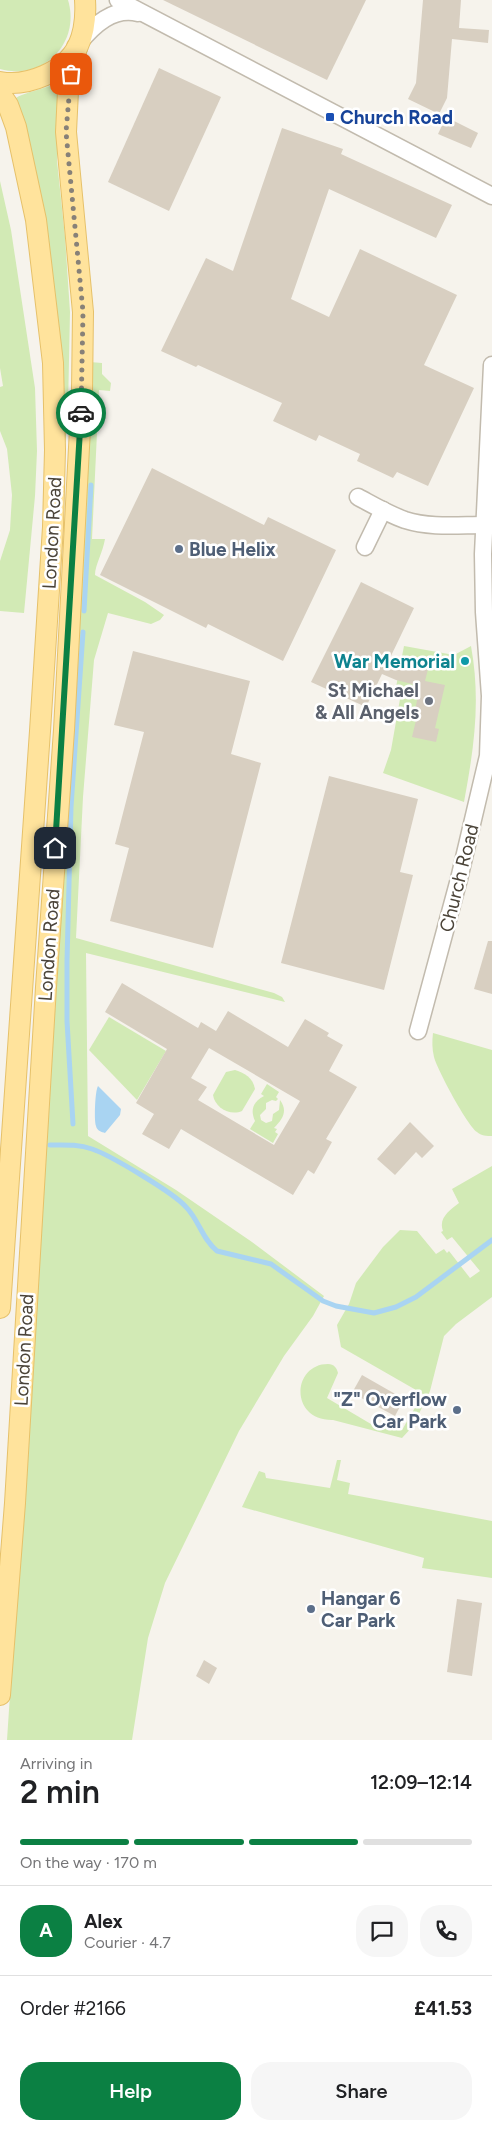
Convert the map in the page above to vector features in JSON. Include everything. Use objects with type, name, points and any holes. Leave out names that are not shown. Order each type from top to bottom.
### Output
[{"type":"main road","name":"London Road","points":[[0,1695],[15,1503],[45,996],[64,730],[81,410],[83,312],[66,132],[68,91],[85,16],[85,0]]},
{"type":"main road","points":[[0,82],[18,83],[40,77],[64,62],[78,45]]},
{"type":"main road","name":"London Road","points":[[0,93],[8,105],[18,134],[37,229],[53,363],[55,450],[53,527],[46,644],[0,1308]]},
{"type":"street","points":[[118,0],[492,196]]},
{"type":"street","points":[[78,45],[96,24],[114,14],[130,12],[147,16]]},
{"type":"street","name":"Church Road","points":[[418,1031],[459,878],[488,756],[491,709],[484,612],[484,525],[492,364]]},
{"type":"street","points":[[358,498],[404,519],[423,524],[484,525]]},
{"type":"street","points":[[366,547],[383,510]]},
{"type":"green space","points":[[0,0],[68,0],[71,16],[69,31],[64,44],[55,55],[44,64],[31,69],[16,71],[0,69]]},
{"type":"green space","points":[[56,83],[60,85],[57,161],[70,312],[68,408],[65,449],[58,327],[50,254],[14,100],[21,95]]},
{"type":"green space","points":[[0,181],[11,230],[35,388],[37,451],[35,496],[24,613],[0,611],[0,561],[10,530],[12,495],[7,449],[0,431],[0,387],[3,386],[0,368]]},
{"type":"green space","points":[[90,362],[102,363],[102,374],[111,383],[110,391],[99,390],[92,539],[105,539],[95,575],[145,602],[164,615],[160,620],[151,624],[108,613],[94,660],[83,797],[76,938],[274,993],[282,997],[285,1002],[86,953],[88,1136],[176,1190],[252,1242],[324,1296],[313,1316],[284,1356],[239,1431],[165,1583],[148,1638],[132,1740],[7,1740],[70,783],[86,510]]},
{"type":"green space","points":[[404,646],[454,655],[471,646],[476,686],[476,705],[471,763],[464,802],[383,773],[391,750],[400,699],[396,687]]},
{"type":"green space","points":[[109,1017],[166,1051],[137,1100],[89,1050]]},
{"type":"green space","points":[[433,1033],[492,1050],[492,1136],[482,1135],[477,1132],[466,1119],[434,1057]]},
{"type":"green space","points":[[235,1070],[248,1076],[255,1089],[242,1111],[228,1112],[217,1104],[213,1095],[226,1072]]},
{"type":"green space","points":[[267,1084],[279,1092],[276,1097],[278,1099],[266,1103],[266,1109],[260,1115],[261,1120],[266,1123],[272,1121],[273,1114],[279,1110],[280,1100],[284,1108],[282,1118],[274,1128],[277,1129],[275,1132],[278,1134],[273,1143],[250,1129],[255,1121],[254,1107],[257,1101],[264,1096],[261,1094]]},
{"type":"green space","points":[[492,1166],[492,1297],[456,1324],[444,1336],[430,1391],[413,1426],[402,1438],[319,1418],[309,1412],[303,1403],[300,1392],[302,1382],[307,1373],[316,1366],[330,1364],[337,1369],[338,1373],[327,1398],[376,1427],[402,1430],[423,1394],[341,1347],[337,1325],[349,1304],[356,1283],[383,1247],[400,1230],[417,1231],[436,1254],[444,1249],[447,1253],[449,1251],[470,1278],[480,1271],[452,1237],[447,1240],[441,1232],[443,1231],[442,1222],[443,1218],[459,1203],[452,1189]]},
{"type":"green space","points":[[337,1460],[341,1460],[337,1480],[350,1483],[348,1494],[492,1521],[492,1578],[422,1568],[424,1558],[242,1507],[259,1471],[265,1473],[266,1478],[330,1488]]},
{"type":"water","points":[[98,1086],[121,1109],[120,1115],[105,1133],[97,1129],[95,1123]]},
{"type":"building","points":[[163,0],[366,0],[327,80]]},
{"type":"building","points":[[423,0],[461,0],[459,28],[489,30],[488,43],[452,39],[447,98],[439,114],[408,99],[416,83]]},
{"type":"building","points":[[159,68],[221,97],[169,211],[108,182]]},
{"type":"building","points":[[446,117],[478,133],[471,148],[438,134]]},
{"type":"building","points":[[282,128],[343,149],[341,154],[452,205],[436,238],[329,189],[291,299],[329,317],[360,249],[457,295],[424,365],[474,388],[428,486],[397,472],[393,478],[357,461],[360,454],[319,435],[316,441],[273,421],[282,403],[198,365],[196,367],[161,351],[206,258],[233,271]]},
{"type":"building","points":[[152,468],[264,525],[268,517],[336,550],[283,661],[208,624],[206,628],[100,575]]},
{"type":"building","points":[[361,582],[414,608],[389,660],[428,669],[425,681],[445,685],[435,728],[439,729],[436,742],[412,737],[417,716],[414,715],[420,686],[396,680],[382,674],[366,707],[311,682]]},
{"type":"building","points":[[133,651],[250,681],[231,754],[261,763],[213,948],[110,921],[129,848],[115,844],[144,732],[114,725]]},
{"type":"building","points":[[329,776],[418,799],[400,872],[413,875],[384,990],[281,963]]},
{"type":"building","points":[[488,941],[492,941],[492,994],[474,989]]},
{"type":"building","points":[[122,983],[198,1028],[201,1022],[216,1031],[228,1011],[288,1047],[305,1019],[329,1033],[327,1036],[343,1045],[329,1071],[357,1087],[326,1139],[332,1142],[314,1174],[308,1170],[293,1195],[181,1129],[169,1149],[142,1134],[154,1114],[136,1103],[167,1049],[105,1012]],"holes":[[[209,1048],[300,1101],[274,1145],[198,1100],[207,1087],[191,1078]]]},
{"type":"building","points":[[410,1122],[434,1146],[422,1158],[416,1152],[395,1175],[377,1159]]},
{"type":"building","points":[[362,1375],[404,1399],[395,1416],[352,1393]]},
{"type":"building","points":[[457,1599],[482,1603],[472,1676],[447,1672]]},
{"type":"building","points":[[204,1660],[217,1668],[209,1684],[196,1676]]},
{"type":"waterway","points":[[84,611],[91,485]]},
{"type":"waterway","points":[[73,1124],[67,1021],[67,961],[71,807],[83,632]]},
{"type":"waterway","points":[[50,1145],[87,1147],[126,1166],[156,1184],[186,1207],[208,1241],[217,1251],[271,1264],[323,1301],[336,1306],[374,1313],[396,1307],[416,1297],[492,1240]]},
{"type":"way so far","points":[[71,74],[66,132],[83,312],[81,413]]},
{"type":"place","name":"Church Road","points":[[330,117]]},
{"type":"place","name":"Blue Helix","points":[[179,549]]},
{"type":"place","name":"War Memorial","points":[[465,661]]},
{"type":"place","name":"St Michael & All Angels","points":[[429,701]]},
{"type":"place","name":"\"Z\" Overflow Car Park","points":[[457,1410]]},
{"type":"place","name":"Hangar 6 Car Park","points":[[311,1609]]},
{"type":"route","points":[[55,848],[64,730],[81,413]]}]
